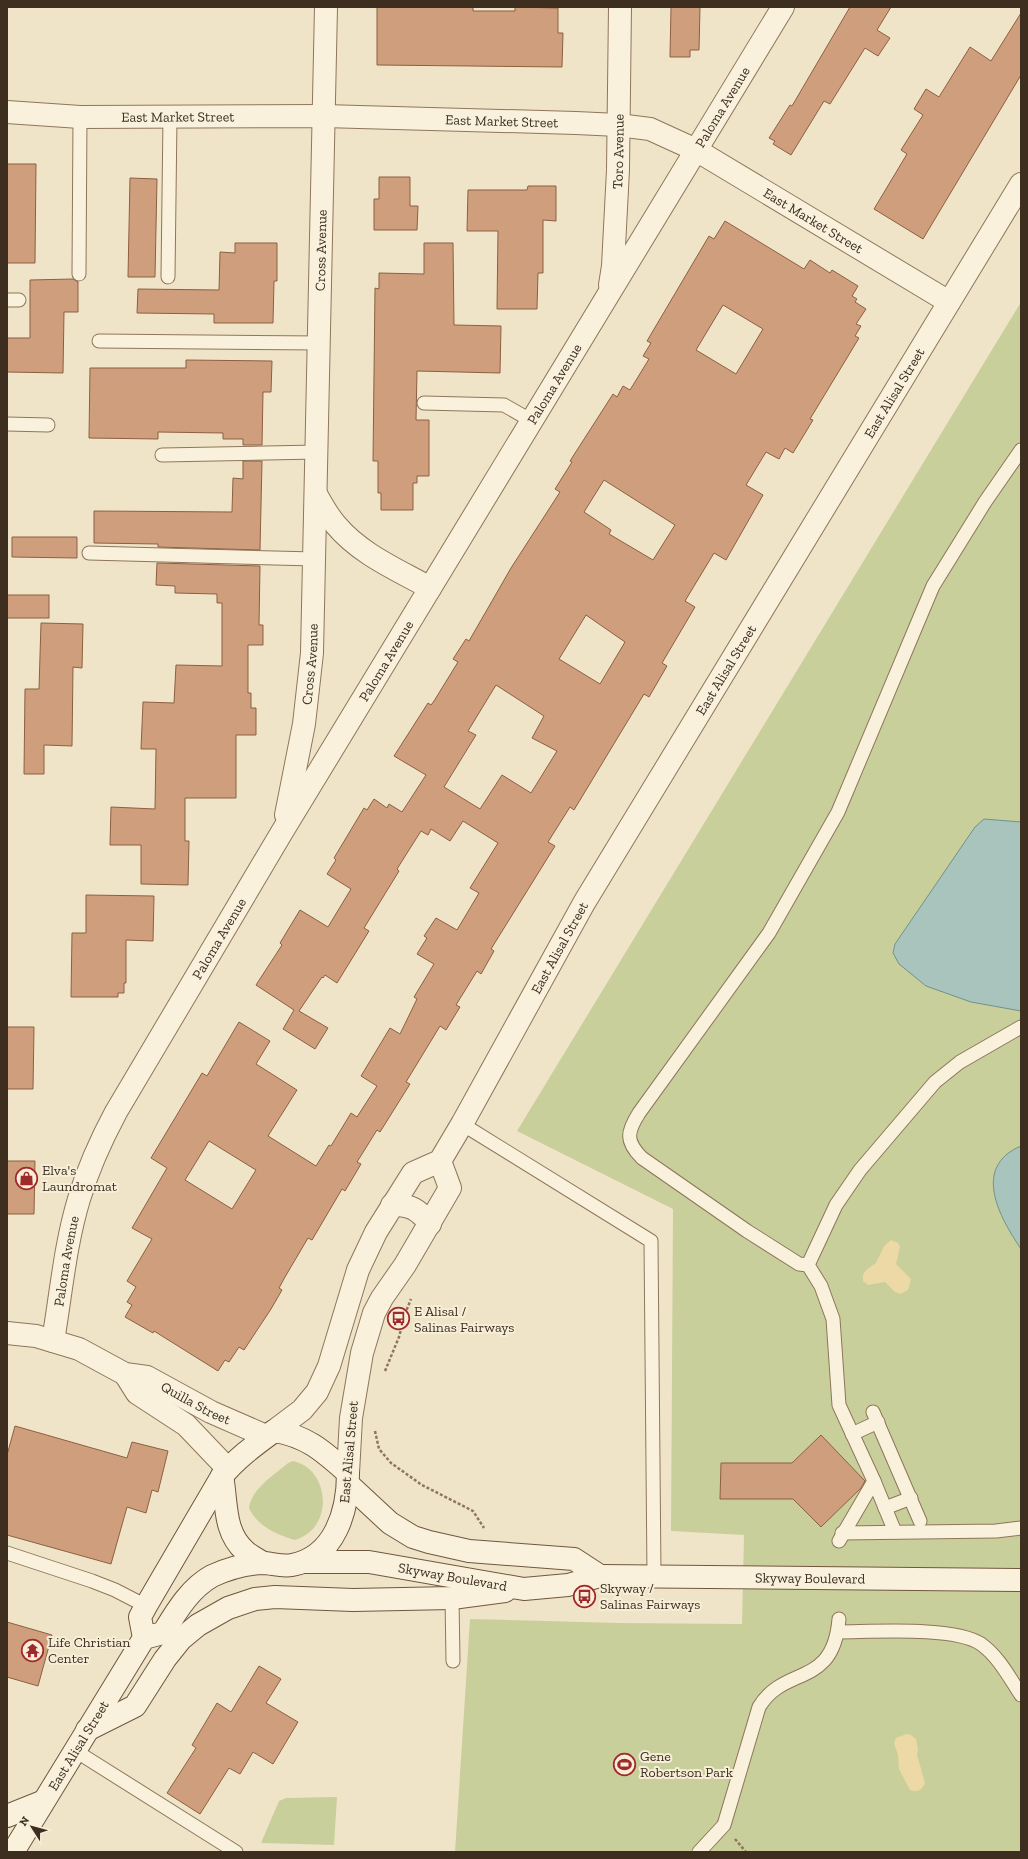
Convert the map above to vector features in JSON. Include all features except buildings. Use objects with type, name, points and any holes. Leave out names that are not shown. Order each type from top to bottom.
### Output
[{"type":"street","name":"Cross Avenue","points":[[282,832],[303,730],[312,653],[320,343],[326,7]]},
{"type":"street","name":"Toro Avenue","points":[[608,294],[613,266],[620,7]]},
{"type":"street","name":"Paloma Avenue","points":[[53,1341],[71,1235],[79,1200],[107,1128],[282,832],[783,7]]},
{"type":"street","name":"East Market Street","points":[[7,112],[80,117],[324,116],[618,125],[650,129],[696,150],[949,302]]},
{"type":"street","name":"East Alisal Street","points":[[13,1852],[42,1802],[144,1638],[163,1633],[177,1610],[188,1597],[203,1582],[211,1577],[236,1567],[262,1563],[284,1566],[304,1562],[324,1548],[336,1532],[343,1517],[348,1478],[351,1418],[362,1353],[369,1326],[382,1298],[405,1265],[450,1188],[440,1161],[584,903],[1021,184]]},
{"type":"street","points":[[316,494],[328,514],[346,535],[382,561],[430,588]]},
{"type":"street","points":[[144,1638],[140,1617],[225,1472],[246,1451],[302,1410],[323,1381],[329,1366],[358,1270],[376,1232],[413,1173],[440,1161]]},
{"type":"street","points":[[392,1205],[402,1204],[414,1208],[422,1213],[430,1224]]},
{"type":"street","name":"Quilla Street","points":[[7,1332],[36,1336],[79,1349],[125,1374],[147,1377],[211,1412],[270,1433]]},
{"type":"street","name":"Quilla Street","points":[[125,1374],[137,1393],[186,1425],[225,1472]]},
{"type":"street","name":"Skyway Boulevard","points":[[270,1433],[306,1439],[319,1448],[390,1523],[413,1537],[469,1551],[574,1559],[600,1576]]},
{"type":"street","points":[[225,1472],[228,1524],[234,1538],[244,1550],[262,1563]]},
{"type":"street","name":"Skyway Boulevard","points":[[304,1562],[369,1562],[524,1589],[568,1585],[600,1576],[654,1575],[1021,1580]]},
{"type":"street","points":[[87,1730],[135,1706],[165,1659],[181,1639],[198,1625],[228,1608],[254,1599],[275,1597],[353,1600],[452,1598],[524,1589]]},
{"type":"street","points":[[7,1816],[42,1802]]},
{"type":"lane","points":[[79,274],[80,117]]},
{"type":"lane","points":[[168,277],[170,117]]},
{"type":"lane","points":[[99,341],[320,343]]},
{"type":"lane","points":[[424,403],[504,405],[532,421]]},
{"type":"lane","points":[[7,424],[48,425]]},
{"type":"lane","points":[[808,1265],[798,1264],[747,1231],[642,1158],[631,1145],[630,1132],[639,1113],[769,933],[838,812],[933,586],[984,502],[1021,450]]},
{"type":"lane","points":[[162,455],[317,452]]},
{"type":"lane","points":[[89,553],[315,559]]},
{"type":"lane","points":[[808,1265],[836,1205],[860,1170],[935,1082],[960,1062],[1021,1027]]},
{"type":"lane","points":[[462,1124],[651,1241],[654,1575]]},
{"type":"lane","points":[[808,1265],[821,1286],[833,1319],[839,1405],[874,1481],[895,1532]]},
{"type":"lane","points":[[852,1434],[876,1417],[920,1521]]},
{"type":"lane","points":[[874,1481],[841,1537],[895,1532],[996,1531],[1021,1528]]},
{"type":"lane","points":[[885,1508],[910,1498]]},
{"type":"lane","points":[[7,1553],[116,1590],[146,1606]]},
{"type":"lane","points":[[452,1598],[453,1662]]},
{"type":"lane","points":[[699,1852],[724,1825],[755,1718],[764,1699],[778,1688],[818,1668],[830,1651],[838,1632],[839,1619]]},
{"type":"lane","points":[[838,1632],[943,1633],[969,1639],[979,1644],[997,1658],[1021,1694]]},
{"type":"lane","points":[[74,1750],[236,1852]]},
{"type":"path","points":[[383,1377],[412,1300]]},
{"type":"path","points":[[375,1425],[379,1449],[391,1464],[422,1485],[473,1511]]},
{"type":"green space","points":[[1021,302],[1021,1852],[455,1852],[470,1619],[620,1623],[742,1624],[744,1535],[671,1531],[673,1209],[517,1131]]},
{"type":"green space","points":[[293,1461],[305,1466],[315,1475],[320,1486],[323,1499],[322,1512],[317,1524],[308,1533],[295,1540],[281,1535],[262,1525],[249,1508],[254,1495],[264,1483],[288,1463]]},
{"type":"green space","points":[[337,1797],[334,1845],[261,1843],[279,1801],[286,1798]]},
{"type":"sand","points":[[891,1240],[898,1243],[900,1247],[896,1264],[911,1279],[908,1290],[900,1294],[895,1292],[885,1282],[868,1285],[863,1281],[863,1275],[866,1270],[876,1263],[884,1246]]},
{"type":"sand","points":[[907,1734],[916,1739],[918,1749],[917,1755],[925,1783],[921,1789],[917,1791],[910,1790],[899,1769],[898,1755],[894,1743],[896,1738]]},
{"type":"water","points":[[984,819],[1021,822],[1021,1011],[971,1002],[926,986],[899,964],[893,953],[895,944],[975,827]]},
{"type":"water","points":[[1021,1146],[1021,1249],[1005,1223],[994,1194],[993,1180],[997,1167],[1006,1155]]},
{"type":"place","name":"Elva's Laundromat","points":[[27,1178]]},
{"type":"place","name":"E Alisal / Salinas Fairways","points":[[399,1319]]},
{"type":"place","name":"Skyway / Salinas Fairways","points":[[585,1596]]},
{"type":"place","name":"Life Christian Center","points":[[32,1650]]},
{"type":"place","name":"Gene Robertson Park","points":[[624,1764]]}]
